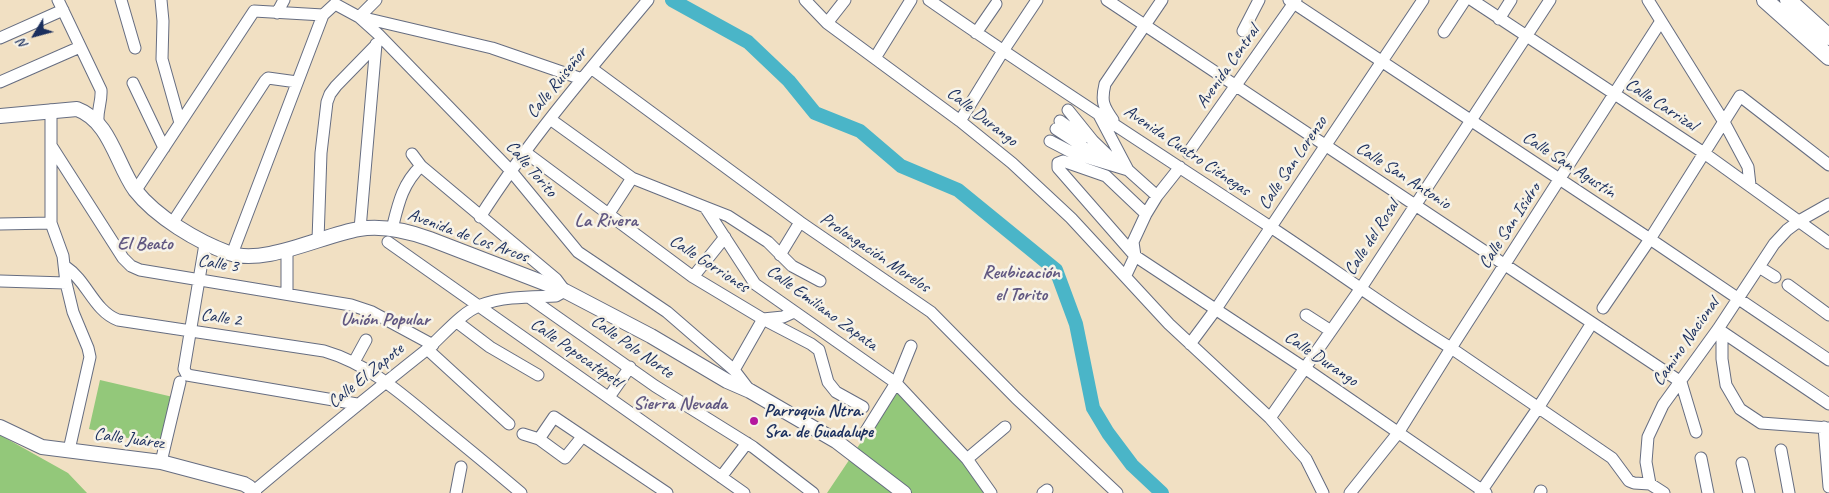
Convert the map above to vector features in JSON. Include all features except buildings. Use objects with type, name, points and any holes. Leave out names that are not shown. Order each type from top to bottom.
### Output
[{"type":"highway","points":[[1766,0],[1829,57]]},
{"type":"highway","points":[[1788,0],[1829,36]]},
{"type":"main road","name":"Avenida de Los Arcos","points":[[0,116],[51,110],[77,109],[87,112],[98,122],[136,190],[157,211],[205,244],[232,254],[251,256],[287,249],[360,229],[390,235],[410,232],[565,291],[651,336],[727,381],[750,391],[836,441],[904,493]]},
{"type":"main road","name":"Calle Juárez","points":[[0,427],[42,447],[161,462],[244,484],[254,492]]},
{"type":"street","points":[[121,0],[135,48]]},
{"type":"street","points":[[161,0],[163,22],[162,59],[180,123]]},
{"type":"street","points":[[277,13],[284,0]]},
{"type":"street","points":[[359,17],[376,0]]},
{"type":"street","name":"Calle Ruiseñor","points":[[480,217],[500,186],[550,119],[648,0]]},
{"type":"street","name":"Calle Durango","points":[[806,0],[827,23],[960,121],[1012,162],[1071,218],[1126,275],[1169,324],[1270,418],[1306,459],[1323,493]]},
{"type":"street","points":[[827,23],[845,0]]},
{"type":"street","points":[[875,58],[911,0]]},
{"type":"street","name":"Avenida Cuatro Ciénegas","points":[[929,0],[1002,51],[1099,113],[1362,288],[1450,351],[1472,363],[1612,458],[1629,481],[1650,484]]},
{"type":"street","points":[[960,121],[1002,51],[1038,0]]},
{"type":"street","name":"Calle San Antonio","points":[[1106,0],[1681,382]]},
{"type":"street","points":[[1115,124],[1105,110],[1102,97],[1105,84],[1162,0]]},
{"type":"street","points":[[1243,31],[1259,0]]},
{"type":"street","name":"Calle San Lorenzo","points":[[1190,344],[1271,228],[1423,0]]},
{"type":"street","points":[[1444,32],[1465,0]]},
{"type":"street","name":"Calle Carrizal","points":[[1472,0],[1704,153],[1829,243]]},
{"type":"street","points":[[1499,18],[1511,0]]},
{"type":"street","name":"Calle del Rosal","points":[[1270,418],[1362,288],[1550,0]]},
{"type":"street","points":[[1648,0],[1724,122],[1748,167],[1750,186]]},
{"type":"street","name":"Calle San Agustín","points":[[1293,1],[1381,62],[1650,239],[1829,360]]},
{"type":"street","name":"Avenida Central","points":[[1188,154],[1293,1]]},
{"type":"street","points":[[232,254],[323,15],[334,2]]},
{"type":"street","name":"Calle Torito","points":[[334,2],[359,17],[377,39],[511,171],[578,252],[667,312],[734,370],[750,391]]},
{"type":"street","points":[[976,33],[996,4]]},
{"type":"street","points":[[0,38],[61,5],[100,90],[98,122]]},
{"type":"street","points":[[136,190],[252,6],[277,13],[323,15]]},
{"type":"street","points":[[359,17],[492,48],[582,79]]},
{"type":"street","name":"Calle San Isidro","points":[[1350,493],[1398,433],[1661,21]]},
{"type":"street","points":[[360,229],[377,39]]},
{"type":"street","points":[[318,240],[321,153],[327,102],[336,86],[377,39]]},
{"type":"street","points":[[0,82],[80,47]]},
{"type":"street","name":"Prolongación Morelos","points":[[591,68],[800,222],[930,312],[1016,398],[1116,493]]},
{"type":"street","points":[[173,222],[265,81],[268,78],[274,78],[297,82]]},
{"type":"street","points":[[133,83],[164,148]]},
{"type":"street","points":[[1603,308],[1650,239],[1740,96],[1829,165]]},
{"type":"street","points":[[51,110],[51,223],[66,267],[66,283],[73,312],[90,357],[69,450]]},
{"type":"street","points":[[1068,110],[1093,141],[1119,167]]},
{"type":"street","points":[[1099,113],[1119,167]]},
{"type":"street","points":[[550,119],[632,178],[728,216],[768,242],[792,266],[820,281]]},
{"type":"street","points":[[1093,141],[1086,140],[1058,125],[1157,196]]},
{"type":"street","points":[[1050,141],[1074,154],[1119,167]]},
{"type":"street","name":"Calle 3","points":[[52,147],[123,258],[131,266],[140,270],[287,293],[362,308],[430,347],[509,424]]},
{"type":"street","name":"Calle Gorriones","points":[[525,152],[693,277],[819,350],[828,382],[836,392],[863,407]]},
{"type":"street","points":[[412,154],[421,166],[556,279],[565,291]]},
{"type":"street","name":"Calle Durango","points":[[1146,214],[1106,176],[1062,161],[1058,162],[1058,168],[1135,256],[1306,369],[1483,492]]},
{"type":"street","points":[[390,235],[401,194],[406,184],[421,166]]},
{"type":"street","points":[[1126,275],[1135,256],[1133,242],[1146,214],[1157,196],[1180,167]]},
{"type":"street","points":[[608,215],[632,178]]},
{"type":"street","name":"Camino Nacional","points":[[1650,484],[1646,462],[1648,437],[1663,405],[1720,330],[1737,299],[1774,244],[1787,230],[1799,221],[1829,204]]},
{"type":"street","name":"Calle Emiliano Zapata","points":[[705,207],[755,284],[896,383],[967,458],[991,493]]},
{"type":"street","points":[[780,255],[800,222]]},
{"type":"street","points":[[0,224],[51,223]]},
{"type":"street","name":"Calle Popocatépetl","points":[[390,235],[479,306],[744,493]]},
{"type":"street","points":[[693,277],[725,237]]},
{"type":"street","points":[[161,462],[183,379],[205,244]]},
{"type":"street","points":[[287,249],[287,293]]},
{"type":"street","name":"Calle 2","points":[[66,267],[81,280],[102,310],[118,320],[324,351],[354,362],[387,382],[521,493]]},
{"type":"street","points":[[1759,267],[1775,276]]},
{"type":"street","points":[[0,281],[66,283]]},
{"type":"street","points":[[1788,285],[1829,315]]},
{"type":"street","name":"Calle El Zapote","points":[[254,492],[357,404],[387,382],[457,322],[479,306],[496,301],[556,296],[565,291]]},
{"type":"street","name":"Calle Polo Norte","points":[[530,298],[655,386],[747,443],[813,493]]},
{"type":"street","points":[[734,370],[763,319],[783,317],[794,312]]},
{"type":"street","points":[[1306,315],[1331,331]]},
{"type":"street","points":[[457,322],[490,347],[538,375]]},
{"type":"street","points":[[1483,492],[1592,323]]},
{"type":"street","points":[[1720,330],[1726,385],[1740,409],[1761,423],[1827,428],[1829,487]]},
{"type":"street","points":[[1720,330],[1829,404]]},
{"type":"street","points":[[354,362],[366,340]]},
{"type":"street","points":[[866,431],[896,383],[911,346]]},
{"type":"street","points":[[609,397],[630,367]]},
{"type":"street","points":[[183,379],[357,404]]},
{"type":"street","points":[[1681,382],[1696,432]]},
{"type":"street","points":[[539,439],[554,418],[667,493]]},
{"type":"street","points":[[967,458],[1005,427]]},
{"type":"street","points":[[523,434],[539,439],[565,458],[582,437]]},
{"type":"street","points":[[721,477],[747,443]]},
{"type":"street","points":[[1780,450],[1789,493]]},
{"type":"street","points":[[1701,458],[1708,493]]},
{"type":"street","points":[[1742,463],[1749,493]]},
{"type":"street","points":[[456,493],[461,467]]},
{"type":"street","points":[[1650,484],[1664,493]]},
{"type":"green space","points":[[100,380],[173,397],[162,446],[89,429]]},
{"type":"green space","points":[[898,387],[991,493],[827,493]]},
{"type":"green space","points":[[0,435],[68,473],[87,493],[0,493]]},
{"type":"waterway","points":[[672,0],[748,42],[789,81],[815,113],[860,131],[901,166],[958,190],[1056,270],[1076,324],[1093,408],[1108,433],[1132,465],[1162,493]]},
{"type":"place","name":"Parroquia Ntra. Sra. de Guadalupe","points":[[754,421]]},
{"type":"district","name":"La Rivera","points":[[606,221]]},
{"type":"district","name":"El Beato","points":[[145,244]]},
{"type":"district","name":"Reubicación el Torito","points":[[1021,284]]},
{"type":"district","name":"Unión Popular","points":[[385,320]]},
{"type":"district","name":"Sierra Nevada","points":[[680,404]]}]
